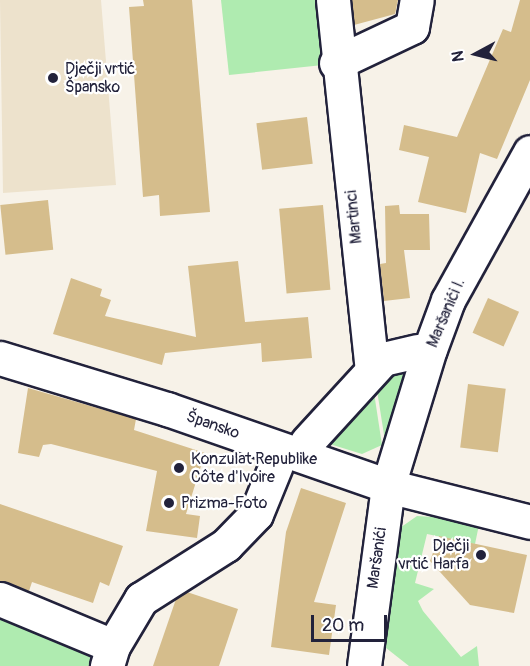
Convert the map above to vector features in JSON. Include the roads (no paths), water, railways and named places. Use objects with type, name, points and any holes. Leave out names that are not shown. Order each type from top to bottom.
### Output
[{"type":"street","name":"Martinci","points":[[333,0],[336,63],[372,370]]},
{"type":"street","points":[[336,63],[412,27],[417,0]]},
{"type":"street","name":"Maršanići I.","points":[[388,486],[448,300],[530,152]]},
{"type":"street","points":[[307,442],[372,370],[391,356],[417,351]]},
{"type":"street","name":"Špansko","points":[[0,358],[167,409],[388,486],[530,522]]},
{"type":"street","points":[[0,599],[110,656],[141,599],[226,545],[256,514],[276,465]]},
{"type":"street","name":"Maršanići","points":[[364,666],[388,486]]},
{"type":"place","name":"Dječji vrtić Špansko","points":[[53,78]]},
{"type":"place","name":"Konzulat Republike Côte d'Ivoire","points":[[179,468]]},
{"type":"place","name":"Prizma-Foto","points":[[169,503]]},
{"type":"place","name":"Dječji vrtić Harfa","points":[[481,555]]}]
